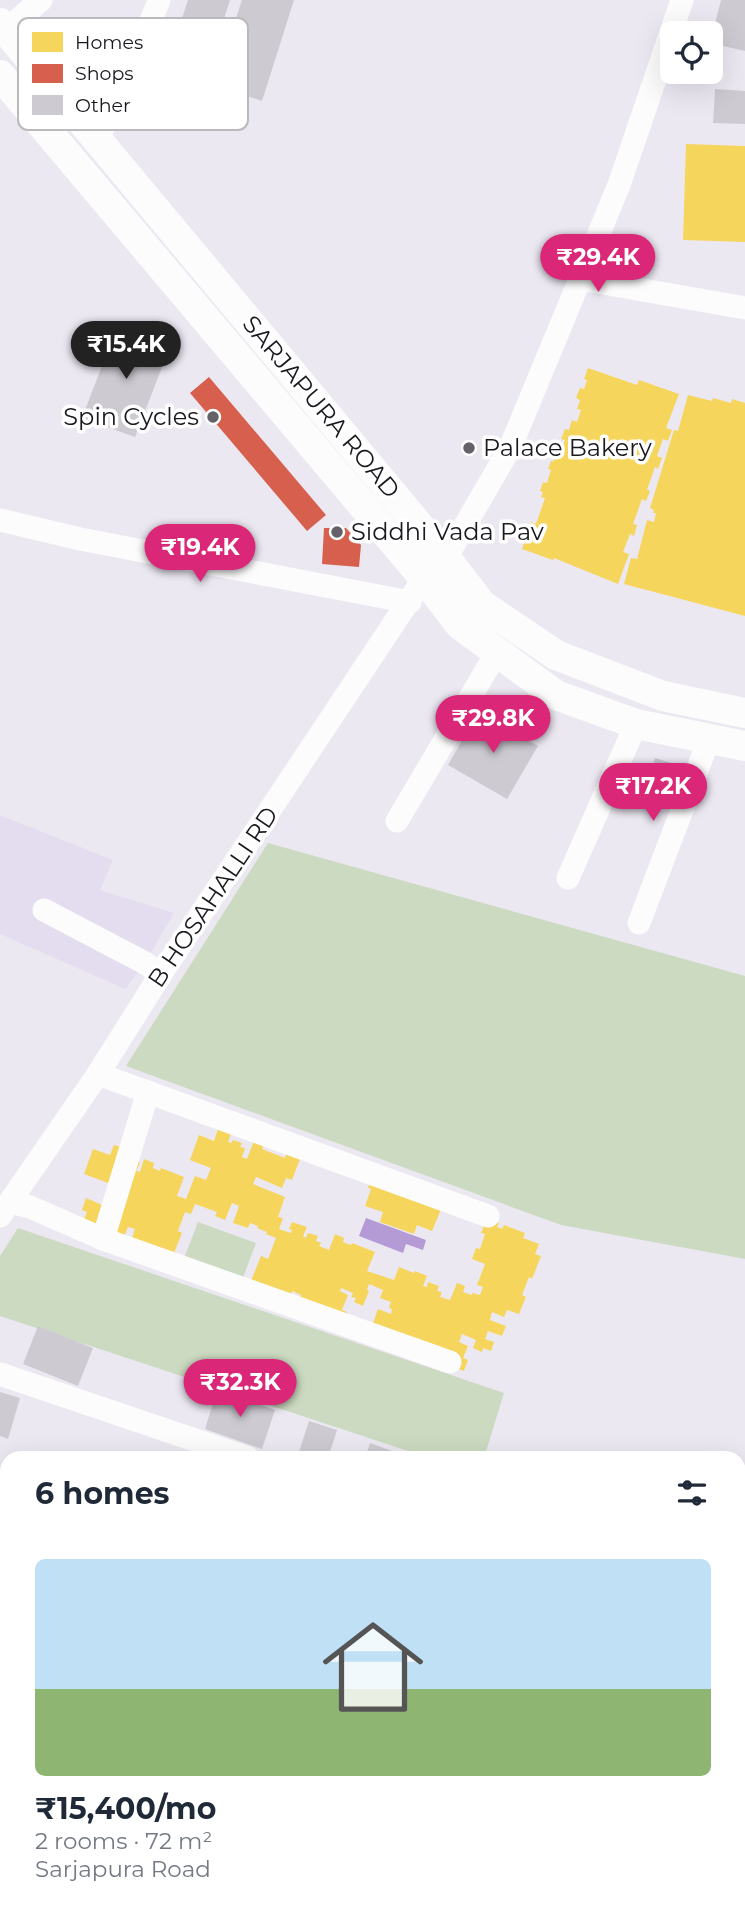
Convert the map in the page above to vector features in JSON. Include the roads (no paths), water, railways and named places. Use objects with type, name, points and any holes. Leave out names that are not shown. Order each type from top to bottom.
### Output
[{"type":"main road","name":"SARJAPURA ROAD","points":[[3,26],[18,44]]},
{"type":"main road","name":"SARJAPURA ROAD","points":[[0,75],[18,97]]},
{"type":"main road","name":"SARJAPURA ROAD","points":[[45,130],[417,590],[556,695],[635,724],[745,746]]},
{"type":"main road","name":"SARJAPURA ROAD","points":[[90,130],[446,558],[482,605],[556,654],[663,696],[745,713]]},
{"type":"street","points":[[3,26],[41,0]]},
{"type":"street","points":[[152,18],[159,0]]},
{"type":"street","points":[[446,558],[510,448],[619,185],[682,0]]},
{"type":"street","points":[[97,139],[102,130]]},
{"type":"street","points":[[580,279],[745,308]]},
{"type":"street","points":[[0,520],[80,539],[417,590]]},
{"type":"street","name":"B HOSAHALLI RD","points":[[5,1209],[98,1074],[161,974],[417,590]]},
{"type":"street","points":[[397,821],[497,652]]},
{"type":"street","points":[[568,878],[635,724]]},
{"type":"street","points":[[639,923],[709,739]]},
{"type":"street","points":[[44,910],[161,974]]},
{"type":"street","points":[[98,1074],[488,1216]]},
{"type":"street","points":[[103,1239],[148,1092]]},
{"type":"street","points":[[5,1209],[30,1207],[103,1239],[450,1362]]},
{"type":"street","points":[[0,1374],[227,1451]]},
{"type":"place","name":"Spin Cycles","points":[[213,417]]},
{"type":"place","name":"Palace Bakery","points":[[469,448]]},
{"type":"place","name":"Siddhi Vada Pav","points":[[337,532]]}]
